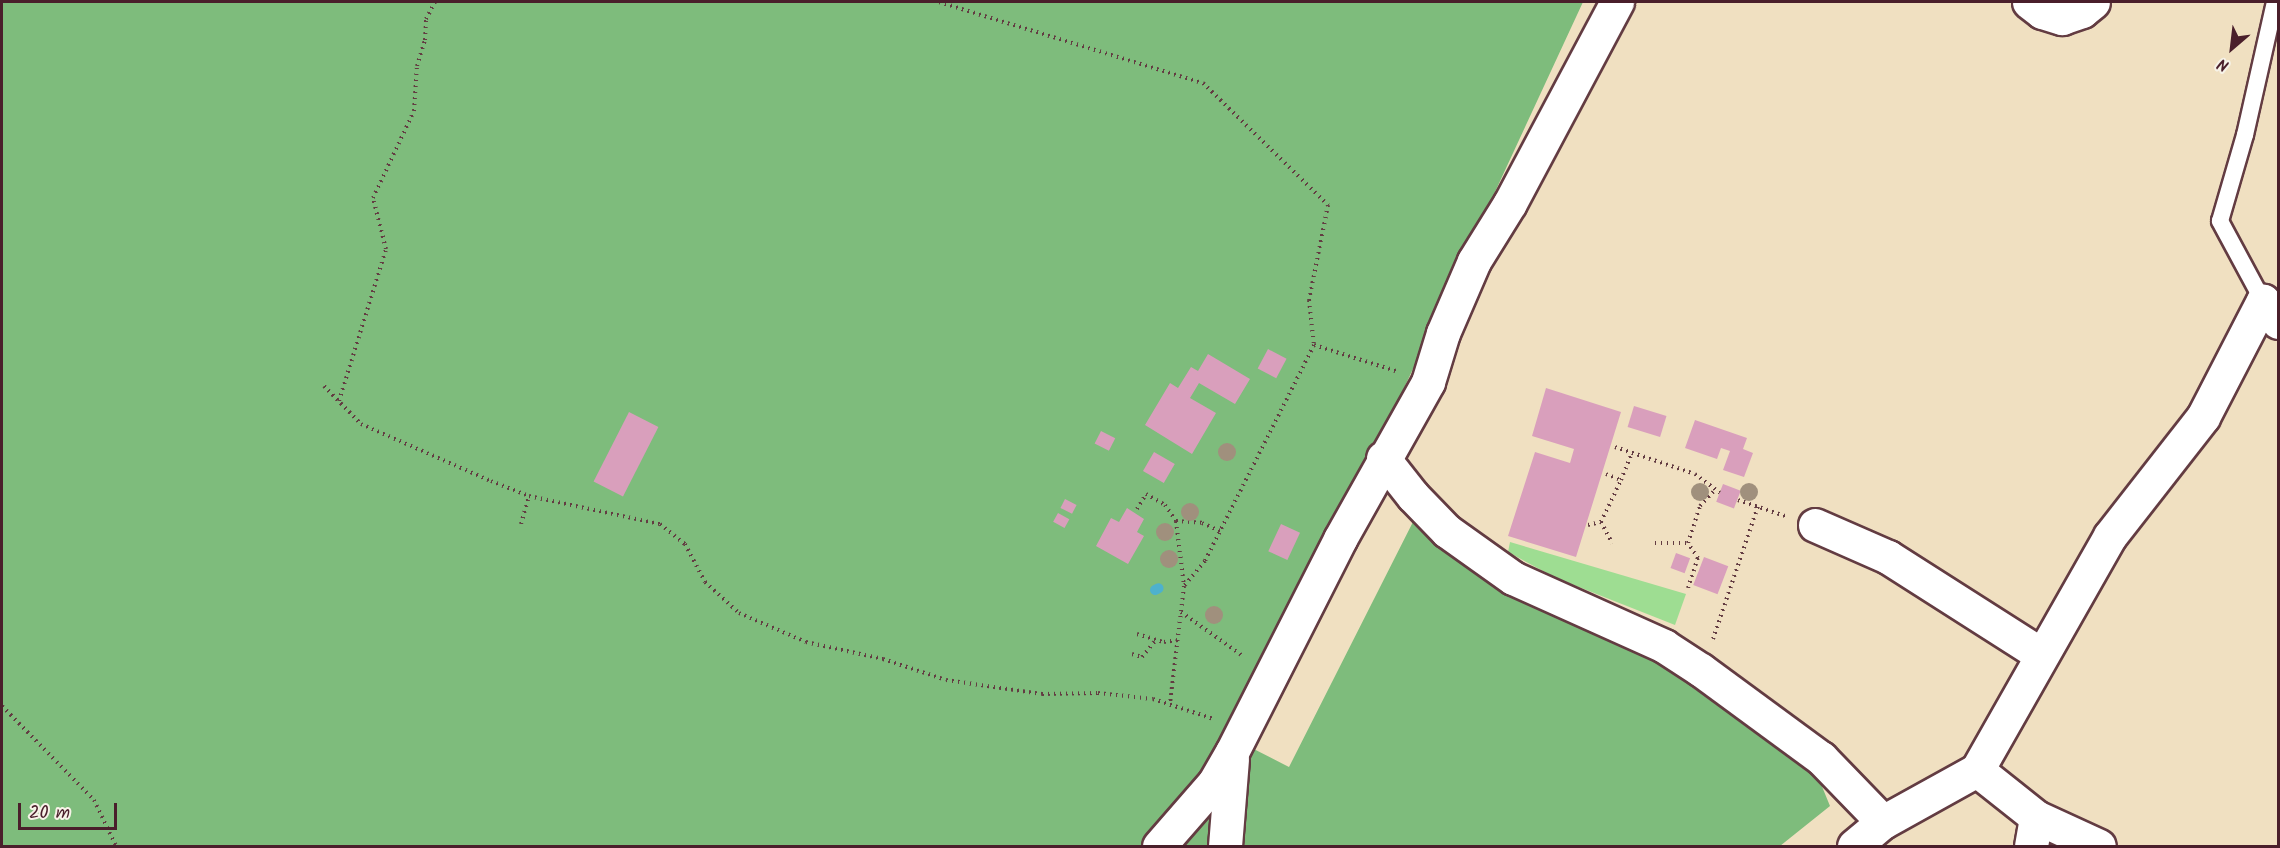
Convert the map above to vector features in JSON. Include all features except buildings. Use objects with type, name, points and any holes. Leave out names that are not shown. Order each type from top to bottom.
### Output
[{"type":"street","points":[[1158,846],[1214,783],[1237,742],[1383,458],[1428,382],[1443,333],[1474,261],[1510,203],[1617,2]]},
{"type":"street","points":[[2029,2],[2042,12],[2062,18],[2082,12],[2093,2]]},
{"type":"street","points":[[1854,846],[1883,822],[1977,770],[2040,654],[2110,536],[2203,417],[2271,312]]},
{"type":"street","points":[[1383,458],[1413,496],[1447,531],[1513,578],[1664,646],[1701,670],[1821,758],[1883,822]]},
{"type":"street","points":[[1815,525],[1888,557],[2040,654]]},
{"type":"street","points":[[1225,846],[1237,742]]},
{"type":"street","points":[[1977,770],[2033,832],[2099,846]]},
{"type":"lane","points":[[2271,312],[2220,221],[2245,135],[2275,2]]},
{"type":"path","points":[[339,401],[386,249],[374,198],[414,111],[417,66],[426,19],[435,2]]},
{"type":"path","points":[[939,2],[1203,83],[1328,205],[1309,300],[1314,345],[1205,561],[1184,586]]},
{"type":"path","points":[[1314,345],[1428,382]]},
{"type":"path","points":[[324,386],[361,424],[529,496],[601,509],[666,528],[685,544],[705,582],[739,613],[806,642],[882,659],[946,680],[1042,694],[1098,693],[1170,703],[1237,742]]},
{"type":"path","points":[[1615,447],[1695,474],[1714,491],[1720,493]]},
{"type":"path","points":[[1588,525],[1600,522],[1632,453]]},
{"type":"path","points":[[1606,474],[1621,480]]},
{"type":"path","points":[[1688,543],[1700,506],[1714,491]]},
{"type":"path","points":[[1137,509],[1146,494],[1165,505],[1176,521],[1184,586],[1170,703]]},
{"type":"path","points":[[521,524],[529,496]]},
{"type":"path","points":[[1738,500],[1764,508]]},
{"type":"path","points":[[1701,670],[1758,506]]},
{"type":"path","points":[[1176,521],[1202,523],[1220,531]]},
{"type":"path","points":[[1600,522],[1612,543]]},
{"type":"path","points":[[1655,543],[1688,543]]},
{"type":"path","points":[[1688,543],[1698,558],[1688,588]]},
{"type":"path","points":[[1181,612],[1238,652]]},
{"type":"path","points":[[1137,634],[1156,640],[1178,640]]},
{"type":"path","points":[[1132,654],[1142,657],[1156,640]]},
{"type":"path","points":[[2,706],[94,800],[116,846]]},
{"type":"green space","points":[[2,2],[1583,2],[1380,440],[1230,737],[1289,767],[1417,514],[1467,562],[1555,615],[1671,667],[1814,767],[1830,806],[1780,846],[2,846]]},
{"type":"green space","points":[[1510,542],[1686,594],[1675,625],[1556,578],[1508,552]]},
{"type":"waterway","points":[[1155,590],[1159,588]]}]
